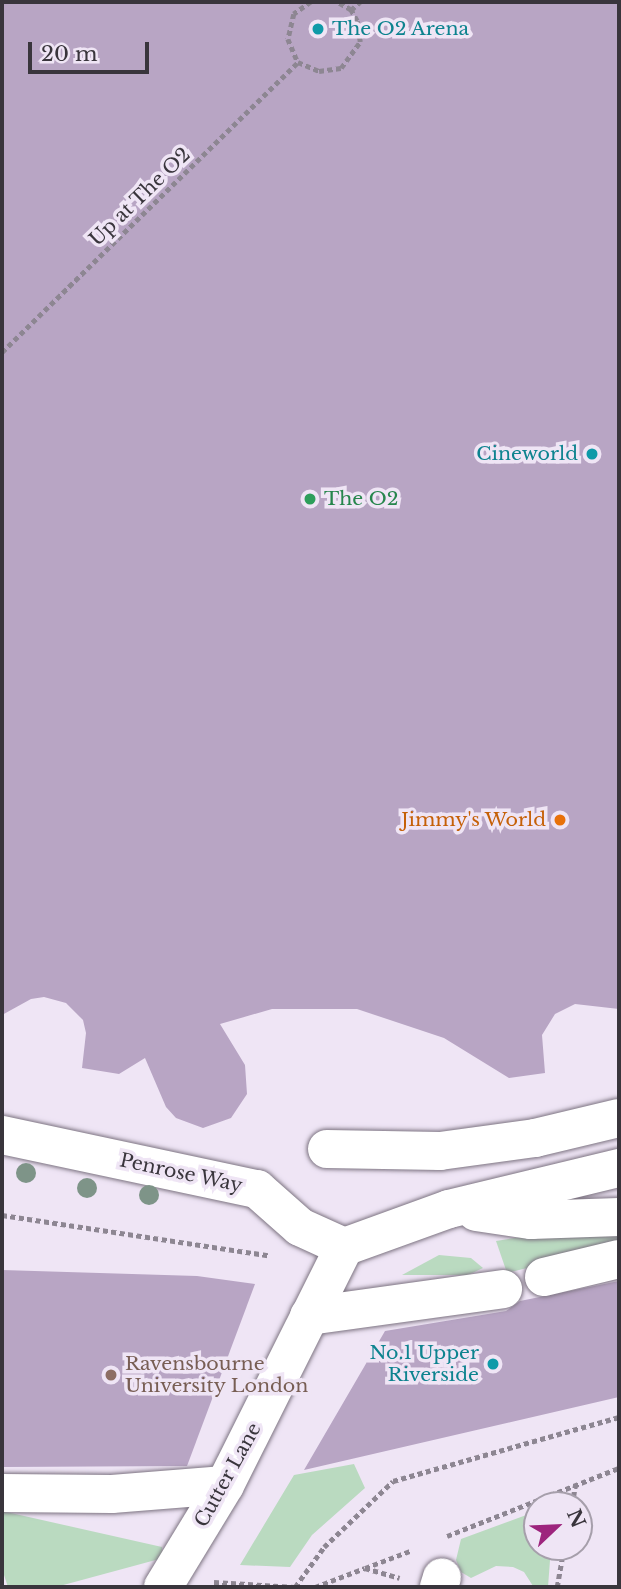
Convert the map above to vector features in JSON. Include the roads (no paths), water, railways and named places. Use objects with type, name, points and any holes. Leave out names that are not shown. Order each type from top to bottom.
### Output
[{"type":"street","points":[[327,1149],[440,1152],[535,1138],[619,1118]]},
{"type":"street","name":"Penrose Way","points":[[2,1135],[257,1189],[300,1227],[339,1256]]},
{"type":"street","points":[[339,1256],[450,1209],[619,1168]]},
{"type":"street","points":[[450,1209],[531,1220],[619,1217]]},
{"type":"street","name":"Cutter Lane","points":[[163,1587],[225,1485],[339,1256]]},
{"type":"street","points":[[544,1277],[619,1259]]},
{"type":"street","points":[[309,1316],[503,1289]]},
{"type":"street","points":[[2,1493],[112,1494],[225,1485]]},
{"type":"place","name":"The O2 Arena","points":[[318,29]]},
{"type":"place","name":"Cineworld","points":[[592,454]]},
{"type":"place","name":"The O2","points":[[310,499]]},
{"type":"place","name":"Jimmy's World","points":[[560,820]]},
{"type":"place","name":"No.1 Upper Riverside","points":[[493,1364]]},
{"type":"place","name":"Ravensbourne University London","points":[[111,1375]]}]
